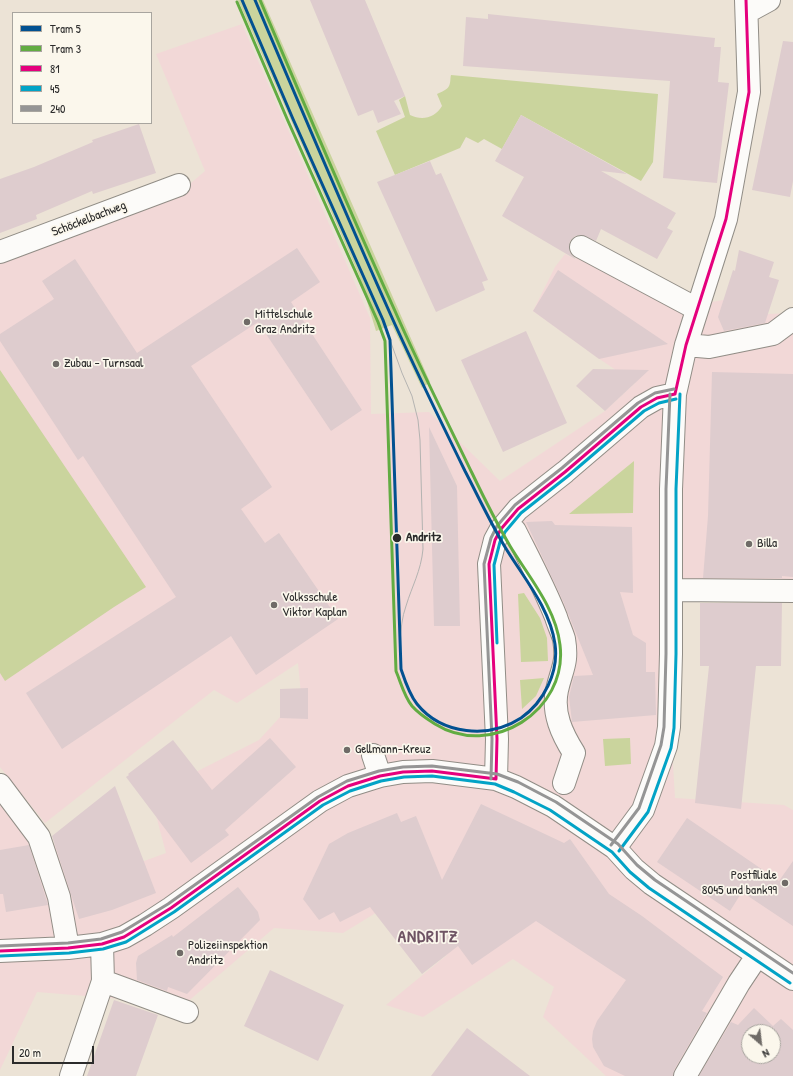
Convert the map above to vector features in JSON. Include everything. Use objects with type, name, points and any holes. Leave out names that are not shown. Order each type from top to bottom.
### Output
[{"type":"street","points":[[616,848],[642,810],[666,746],[669,727],[671,654],[671,489],[675,394],[686,345],[726,219],[749,92],[746,6],[769,0]]},
{"type":"street","name":"Schöckelbachweg","points":[[0,252],[179,185]]},
{"type":"street","points":[[581,247],[697,309]]},
{"type":"street","points":[[772,334],[793,319]]},
{"type":"street","points":[[686,345],[709,347],[772,334],[786,337],[793,341]]},
{"type":"street","points":[[496,779],[497,739],[489,564],[495,540],[508,530],[518,509],[641,407],[657,398],[675,394]]},
{"type":"street","points":[[508,530],[551,604],[564,637],[566,657],[557,691],[556,717],[563,736],[574,753],[564,783]]},
{"type":"street","points":[[671,590],[791,594]]},
{"type":"street","points":[[373,755],[380,776]]},
{"type":"street","points":[[0,951],[68,948],[102,944],[124,936],[145,925],[171,908],[320,800],[348,786],[380,776],[403,772],[432,771],[496,779],[516,787],[553,806],[616,848],[634,869],[652,884],[793,979]]},
{"type":"street","points":[[0,785],[39,837],[59,897],[68,948]]},
{"type":"street","points":[[71,1076],[103,981],[102,944]]},
{"type":"street","points":[[685,1076],[739,983],[757,956]]},
{"type":"street","points":[[103,981],[187,1012]]},
{"type":"shaded area","points":[[242,24],[370,318],[371,414],[429,412],[500,481],[605,411],[635,383],[533,311],[555,267],[565,254],[575,259],[579,254],[674,309],[723,300],[768,314],[793,313],[793,591],[696,590],[664,568],[666,648],[675,798],[784,805],[793,810],[793,1076],[606,1076],[543,1017],[554,987],[513,959],[423,1017],[386,1005],[447,955],[410,892],[343,933],[274,928],[185,1004],[37,992],[0,1070],[0,796],[43,838],[106,875],[166,853],[153,804],[178,781],[259,740],[301,694],[298,663],[237,703],[214,690],[45,823],[0,767],[0,260],[191,183],[205,171],[156,54]]},
{"type":"green space","points":[[238,0],[263,0],[430,382],[422,388],[392,325],[376,331],[359,275]]},
{"type":"green space","points":[[451,75],[658,94],[653,162],[641,181],[521,115],[502,149],[484,139],[478,143],[466,137],[460,148],[395,175],[376,131],[405,117],[399,100],[405,96],[410,115],[419,118],[432,116],[442,106],[437,94],[444,91],[448,87]]},
{"type":"green space","points":[[0,370],[146,587],[5,681],[0,673]]},
{"type":"green space","points":[[634,461],[633,513],[569,514]]},
{"type":"green space","points":[[524,593],[540,618],[547,638],[548,661],[521,662],[518,594]]},
{"type":"green space","points":[[544,678],[536,696],[522,709],[520,680]]},
{"type":"green space","points":[[630,738],[631,764],[605,766],[603,739]]},
{"type":"building","points":[[310,0],[365,0],[405,96],[394,101],[401,114],[378,123],[373,110],[358,116]]},
{"type":"building","points":[[488,14],[715,38],[714,47],[721,47],[718,82],[729,83],[717,183],[663,178],[670,81],[463,66],[466,17],[488,19]]},
{"type":"building","points":[[783,41],[793,42],[793,181],[790,197],[752,190]]},
{"type":"building","points":[[521,115],[627,174],[601,171],[676,213],[667,228],[673,231],[657,259],[601,229],[596,241],[581,235],[575,236],[570,241],[569,248],[575,259],[502,216],[524,177],[495,161]]},
{"type":"building","points":[[139,124],[156,173],[93,194],[92,191],[36,215],[37,219],[0,233],[0,179],[34,167],[93,142],[92,140]]},
{"type":"building","points":[[430,161],[436,175],[441,173],[488,280],[482,282],[485,290],[436,312],[377,182]]},
{"type":"building","points":[[297,248],[320,282],[291,302],[362,410],[331,431],[258,322],[191,366],[272,487],[241,509],[265,543],[279,533],[338,619],[256,675],[231,636],[62,749],[26,693],[176,597],[83,456],[78,460],[0,341],[0,334],[54,299],[42,281],[75,259],[137,353]]},
{"type":"building","points":[[739,250],[774,262],[769,277],[779,280],[765,323],[724,331],[718,317],[733,270],[735,271]]},
{"type":"building","points":[[558,270],[668,344],[599,359],[533,311]]},
{"type":"building","points":[[526,331],[567,423],[503,452],[461,360]]},
{"type":"building","points":[[593,369],[649,370],[605,411],[576,386]]},
{"type":"building","points":[[712,372],[793,374],[793,577],[703,578],[708,516]]},
{"type":"building","points":[[429,427],[457,486],[460,626],[434,626]]},
{"type":"building","points":[[552,521],[555,525],[632,527],[633,593],[620,592],[633,635],[646,643],[646,672],[655,672],[656,715],[572,722],[569,697],[574,676],[593,675],[563,601],[526,522]]},
{"type":"building","points":[[700,603],[782,603],[781,666],[756,666],[741,809],[695,803],[709,666],[700,666]]},
{"type":"building","points":[[308,688],[308,719],[280,718],[280,689]]},
{"type":"building","points":[[270,738],[296,767],[225,830],[229,835],[191,863],[126,777],[173,740],[212,790]]},
{"type":"building","points":[[115,786],[156,893],[112,910],[79,919],[52,836]]},
{"type":"building","points":[[481,804],[564,843],[570,839],[609,894],[642,916],[723,977],[702,1011],[707,1013],[674,1070],[673,1076],[625,1076],[604,1066],[593,1047],[593,1031],[597,1021],[626,980],[536,921],[472,965],[458,946],[422,974],[370,907],[340,922],[334,912],[319,920],[303,899],[329,844],[348,833],[397,813],[401,822],[416,816],[442,880]]},
{"type":"building","points":[[687,818],[779,881],[793,861],[793,926],[742,892],[730,911],[657,862]]},
{"type":"building","points":[[29,845],[48,905],[6,912],[3,894],[0,894],[0,850]]},
{"type":"building","points":[[238,887],[258,912],[260,920],[187,994],[168,987],[167,991],[137,980],[136,963],[138,956],[172,935],[173,937]]},
{"type":"building","points":[[270,970],[344,1005],[318,1061],[244,1026]]},
{"type":"building","points":[[114,1000],[158,1015],[136,1076],[87,1076]]},
{"type":"building","points":[[754,1008],[771,1024],[741,1024],[741,1064],[781,1064],[781,1024],[775,1024],[781,1019],[793,1030],[793,1076],[699,1076],[731,1022],[738,1025]]},
{"type":"building","points":[[467,1028],[530,1076],[431,1076]]},
{"type":"tram line","name":"5","points":[[242,0],[293,119],[383,320],[390,340],[401,669],[406,683],[417,704],[427,714],[452,728],[481,731],[508,725],[521,718],[537,704],[552,676],[556,655],[555,644],[548,618],[535,593],[489,519],[417,371],[355,234],[255,0]]},
{"type":"tram line","name":"3","points":[[237,2],[385,341],[396,671],[409,702],[420,713],[435,724],[457,733],[479,736],[501,732],[522,722],[539,708],[552,690],[559,669],[560,645],[553,618],[547,605],[510,546],[490,510],[414,352],[343,195],[260,0]]},
{"type":"tram line","points":[[390,340],[412,396],[418,420],[420,440],[423,549],[418,571],[404,614],[400,640]]},
{"type":"transit line","name":"81","points":[[675,394],[686,345],[726,219],[749,92],[746,0]]},
{"type":"transit line","name":"240","points":[[491,779],[492,739],[484,564],[491,538],[497,526],[515,505],[562,468],[638,403],[655,393],[674,389]]},
{"type":"transit line","name":"240","points":[[611,845],[639,808],[661,745],[664,727],[666,654],[666,489],[670,394]]},
{"type":"transit line","name":"81","points":[[496,779],[497,739],[489,564],[495,540],[501,529],[518,509],[565,472],[641,407],[657,398],[675,394]]},
{"type":"transit line","name":"45","points":[[619,851],[648,812],[671,748],[674,728],[676,654],[676,489],[680,394]]},
{"type":"transit line","name":"45","points":[[497,643],[494,565],[500,542],[505,532],[521,513],[568,476],[644,411],[659,403],[676,399]]},
{"type":"transit line","name":"240","points":[[0,946],[68,943],[101,939],[122,932],[168,904],[318,797],[347,781],[379,771],[403,767],[432,766],[497,774],[518,782],[556,802],[618,844],[637,865],[655,880],[793,973]]},
{"type":"transit line","name":"81","points":[[0,951],[68,948],[102,944],[124,937],[171,908],[320,801],[348,786],[380,776],[403,772],[432,771],[496,779]]},
{"type":"transit line","name":"45","points":[[0,956],[69,953],[103,949],[126,942],[174,912],[323,805],[350,791],[381,781],[404,777],[432,776],[495,784],[550,810],[612,852],[630,872],[649,888],[790,983]]},
{"type":"place","name":"Mittelschule Graz Andritz","points":[[247,322]]},
{"type":"place","name":"Zubau - Turnsaal","points":[[56,364]]},
{"type":"place","name":"Andritz","points":[[397,538]]},
{"type":"place","name":"Billa","points":[[749,544]]},
{"type":"place","name":"Volksschule Viktor Kaplan","points":[[274,605]]},
{"type":"place","name":"Gellmann-Kreuz","points":[[347,750]]},
{"type":"place","name":"Postfiliale 8045 und bank99","points":[[785,883]]},
{"type":"place","name":"Polizeiinspektion Andritz","points":[[180,953]]},
{"type":"district","name":"ANDRITZ","points":[[428,937]]}]
